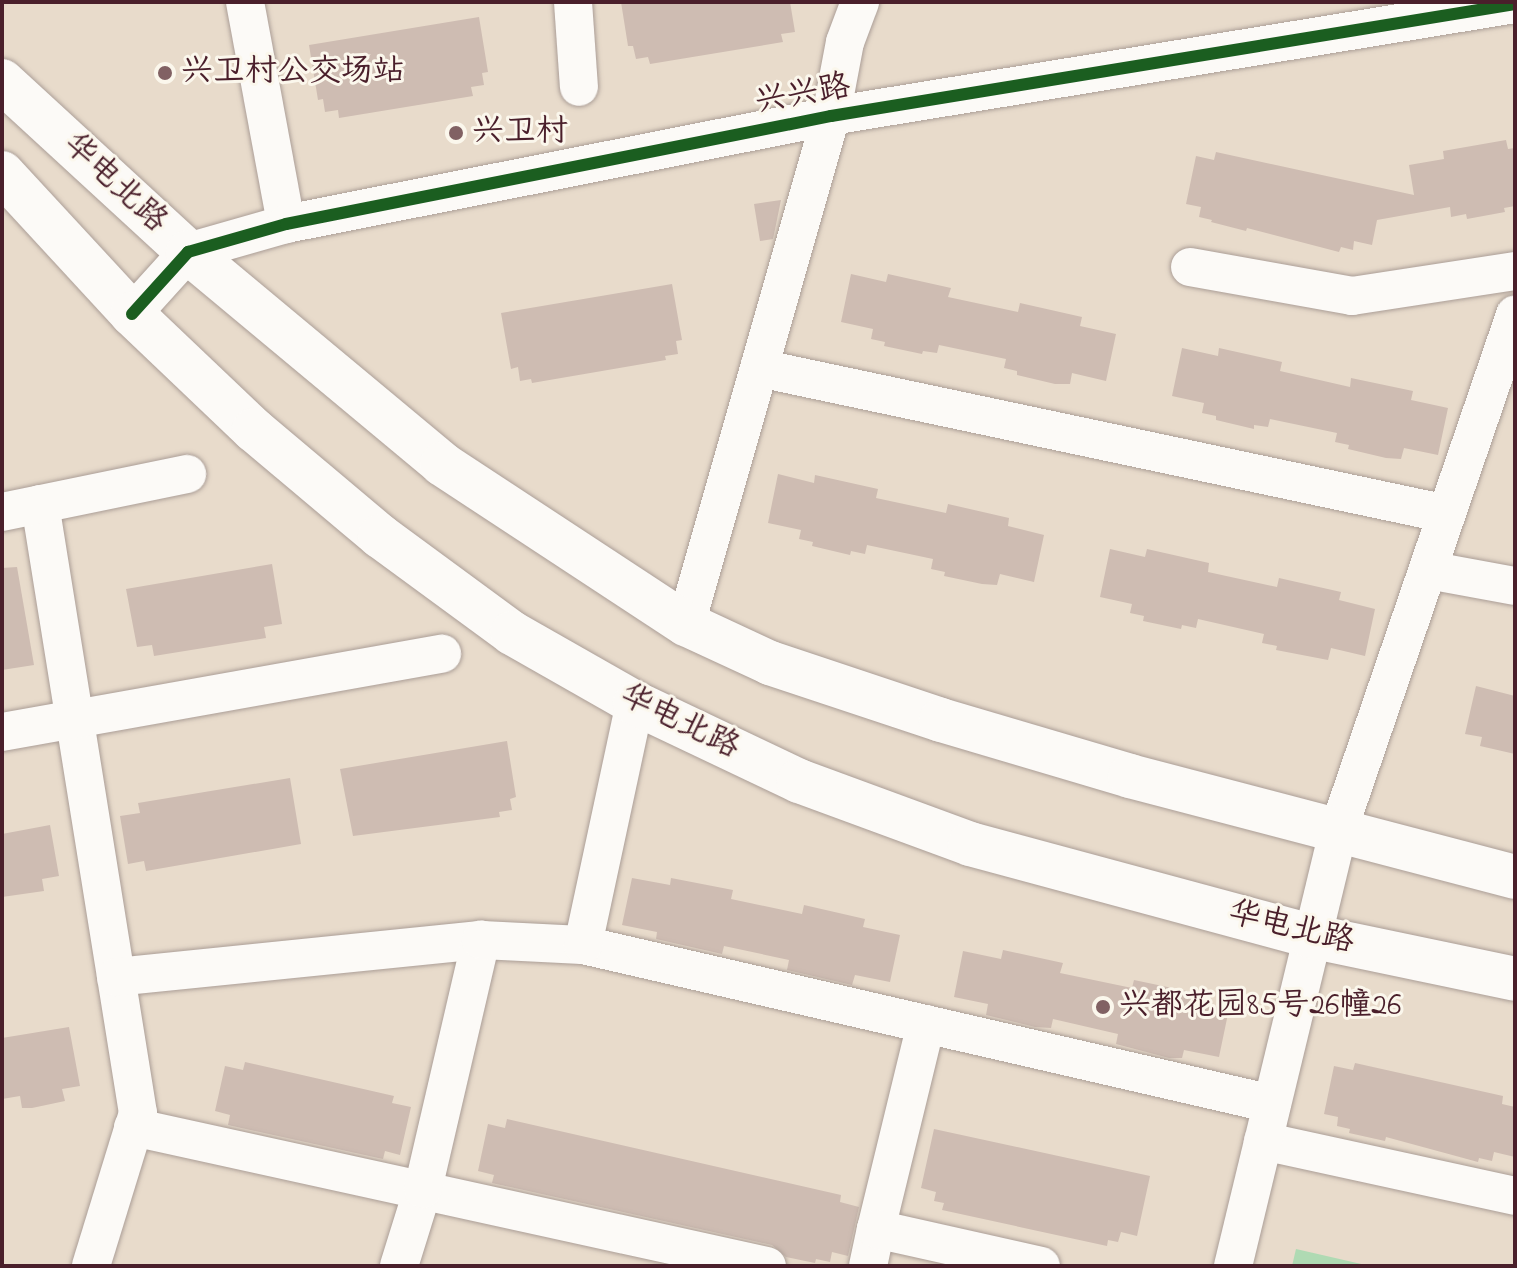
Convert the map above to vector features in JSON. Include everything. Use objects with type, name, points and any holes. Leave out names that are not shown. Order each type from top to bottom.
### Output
[{"type":"main road","name":"华电北路","points":[[2,81],[188,252],[442,464],[686,624],[770,663],[941,720],[1130,776],[1515,877]]},
{"type":"main road","name":"华电北路","points":[[2,173],[132,314],[254,430],[380,536],[512,633],[635,703],[799,781],[970,844],[1310,936],[1515,979]]},
{"type":"street","points":[[245,2],[286,224]]},
{"type":"street","points":[[573,2],[579,87]]},
{"type":"street","points":[[686,624],[831,116],[845,42],[860,2]]},
{"type":"street","name":"兴兴路","points":[[188,252],[286,224],[831,116],[1515,4]]},
{"type":"street","points":[[132,314],[188,252]]},
{"type":"street","points":[[1190,267],[1352,296],[1515,271]]},
{"type":"street","points":[[1233,1266],[1310,936],[1338,831],[1515,315]]},
{"type":"street","points":[[759,368],[1447,514]]},
{"type":"street","points":[[2,512],[187,474]]},
{"type":"street","points":[[40,504],[138,1113],[91,1266]]},
{"type":"street","points":[[1428,570],[1515,586]]},
{"type":"street","points":[[2,732],[442,654]]},
{"type":"street","points":[[583,945],[635,703]]},
{"type":"street","points":[[116,977],[481,940],[583,945],[1272,1104]]},
{"type":"street","points":[[399,1266],[423,1189],[481,940]]},
{"type":"street","points":[[868,1266],[926,1024]]},
{"type":"street","points":[[133,1127],[767,1266]]},
{"type":"street","points":[[1263,1141],[1515,1196]]},
{"type":"street","points":[[876,1229],[1041,1266]]},
{"type":"green space","points":[[1296,1249],[1370,1266],[1292,1266]]},
{"type":"building","points":[[621,2],[790,2],[795,32],[781,34],[783,42],[650,64],[648,57],[636,59],[633,46],[628,46]]},
{"type":"building","points":[[479,17],[488,72],[482,73],[484,85],[471,87],[473,96],[339,118],[338,110],[325,112],[323,99],[318,100],[309,45]]},
{"type":"building","points":[[1506,140],[1508,149],[1515,148],[1515,206],[1504,208],[1505,212],[1467,219],[1466,214],[1451,217],[1450,207],[1377,220],[1372,245],[1354,241],[1353,250],[1341,247],[1339,252],[1211,222],[1199,217],[1201,207],[1186,204],[1196,156],[1214,160],[1216,152],[1414,195],[1409,165],[1444,159],[1443,151]]},
{"type":"building","points":[[781,200],[773,239],[760,241],[754,204]]},
{"type":"building","points":[[851,274],[886,282],[888,274],[951,288],[948,297],[1018,312],[1020,303],[1082,317],[1080,326],[1116,334],[1106,381],[1072,373],[1070,384],[1055,384],[1017,375],[1017,371],[1004,368],[1006,359],[939,345],[937,353],[923,351],[922,354],[884,346],[885,342],[871,339],[873,329],[841,322]]},
{"type":"building","points":[[672,284],[682,340],[676,341],[678,354],[665,356],[666,360],[532,383],[531,379],[520,381],[518,367],[511,369],[501,313]]},
{"type":"building","points":[[1182,348],[1218,356],[1219,348],[1282,362],[1280,371],[1350,387],[1351,378],[1413,391],[1411,400],[1448,408],[1438,455],[1404,448],[1401,459],[1386,458],[1348,449],[1349,445],[1335,442],[1337,433],[1270,419],[1268,427],[1254,425],[1254,429],[1216,420],[1216,416],[1202,413],[1204,403],[1172,396]]},
{"type":"building","points":[[778,474],[814,483],[815,475],[878,489],[876,498],[946,513],[948,504],[1009,518],[1008,526],[1044,535],[1034,582],[1000,574],[997,585],[982,584],[944,576],[945,572],[931,569],[933,559],[867,545],[865,554],[851,551],[850,555],[812,546],[813,542],[799,539],[801,530],[768,523]]},
{"type":"building","points":[[1110,549],[1145,557],[1147,549],[1209,563],[1208,572],[1277,587],[1279,578],[1341,592],[1339,600],[1375,609],[1365,656],[1331,648],[1328,660],[1276,650],[1277,646],[1262,643],[1264,634],[1198,619],[1196,628],[1182,625],[1181,629],[1143,621],[1144,616],[1130,613],[1132,604],[1100,597]]},
{"type":"building","points":[[272,564],[282,624],[264,627],[266,638],[154,656],[152,645],[137,647],[126,589]]},
{"type":"building","points":[[17,567],[34,665],[2,670],[2,568]]},
{"type":"building","points":[[1476,686],[1515,696],[1515,754],[1480,746],[1482,737],[1465,734]]},
{"type":"building","points":[[507,741],[516,797],[510,799],[512,810],[499,812],[500,817],[353,836],[340,769]]},
{"type":"building","points":[[290,778],[301,844],[146,871],[144,861],[128,864],[120,816],[140,813],[138,803]]},
{"type":"building","points":[[50,825],[59,876],[42,879],[44,891],[2,897],[2,834]]},
{"type":"building","points":[[632,878],[670,885],[671,878],[733,890],[731,899],[802,914],[804,905],[865,919],[863,927],[900,935],[890,982],[855,975],[852,985],[787,970],[789,960],[724,946],[722,954],[656,939],[657,932],[622,925]]},
{"type":"building","name":"兴都花园85号26幢26","points":[[1003,950],[1063,963],[1060,973],[1132,988],[1134,980],[1196,993],[1194,1002],[1229,1009],[1219,1057],[1184,1050],[1182,1058],[1169,1058],[1116,1044],[1118,1034],[1053,1019],[1051,1028],[1035,1027],[986,1015],[988,1004],[954,997],[963,951],[1001,959]]},
{"type":"building","points":[[69,1027],[80,1086],[62,1089],[65,1101],[32,1108],[22,1108],[20,1096],[2,1099],[2,1038]]},
{"type":"building","points":[[245,1062],[394,1096],[392,1103],[411,1107],[400,1155],[385,1151],[383,1159],[228,1125],[230,1115],[215,1111],[225,1066],[243,1070]]},
{"type":"building","points":[[1355,1063],[1503,1096],[1502,1104],[1515,1107],[1515,1157],[1494,1152],[1492,1161],[1479,1158],[1478,1162],[1386,1137],[1385,1141],[1349,1133],[1350,1129],[1337,1126],[1338,1117],[1324,1114],[1334,1066],[1353,1070]]},
{"type":"building","points":[[507,1119],[841,1195],[840,1202],[859,1207],[848,1256],[832,1252],[830,1262],[816,1259],[815,1263],[786,1257],[772,1245],[492,1183],[494,1175],[478,1171],[488,1124],[505,1128]]},
{"type":"building","points":[[934,1129],[1150,1176],[1137,1236],[1121,1232],[1118,1242],[1108,1240],[1107,1246],[942,1210],[944,1203],[934,1201],[936,1192],[921,1188]]},
{"type":"cycle path","points":[[132,314],[188,252],[286,224],[831,116],[1515,4]]},
{"type":"place","name":"兴卫村公交场站","points":[[165,73]]},
{"type":"place","name":"兴卫村","points":[[456,133]]},
{"type":"place","name":"兴都花园85号26幢26","points":[[1103,1007]]}]
